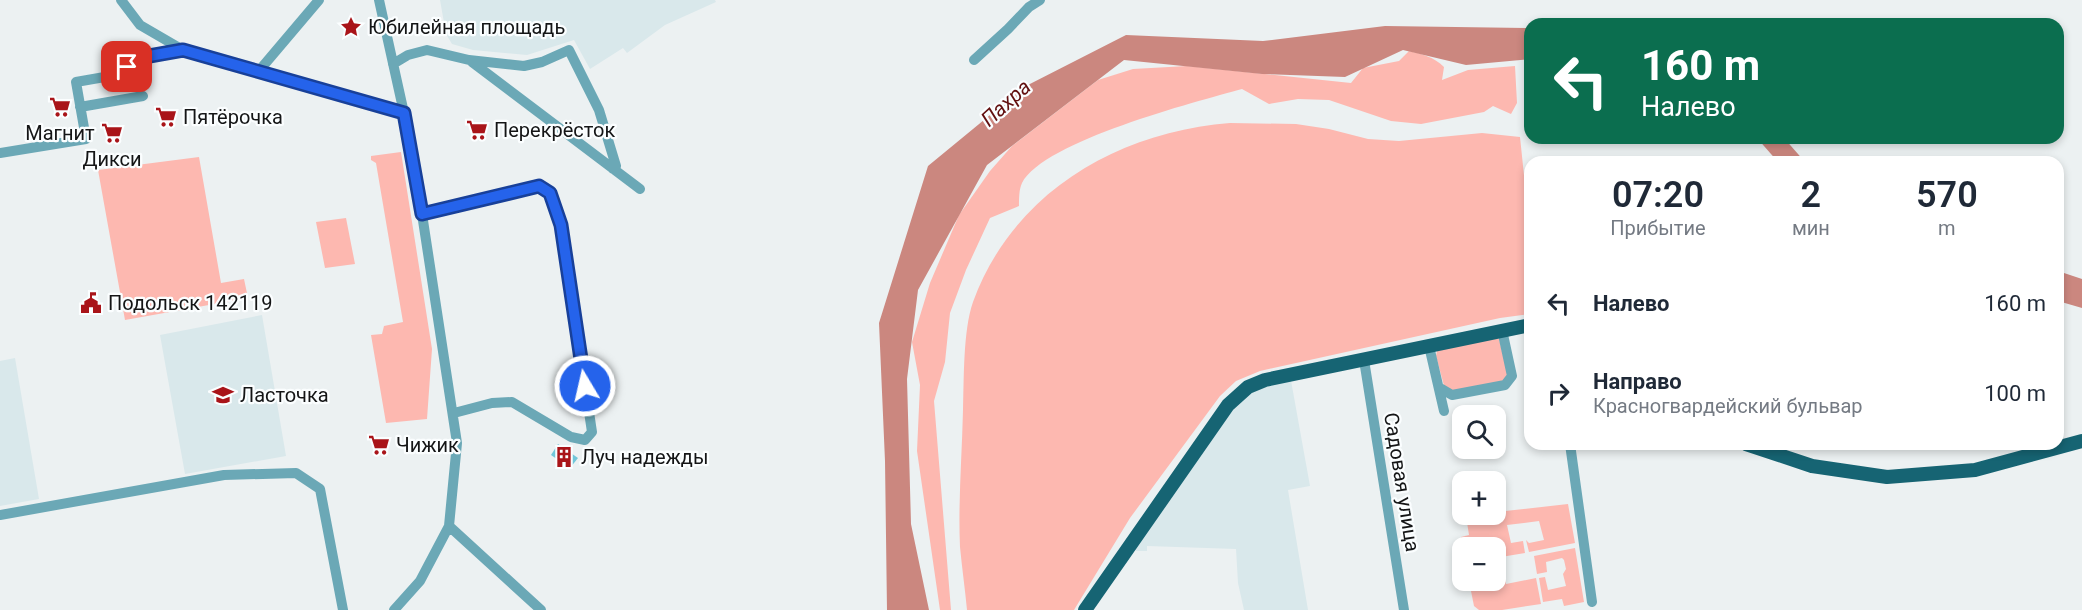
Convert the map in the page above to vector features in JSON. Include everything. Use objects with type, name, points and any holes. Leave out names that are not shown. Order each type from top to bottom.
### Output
[{"type":"main road","points":[[1085,610],[1238,394],[1248,387],[1265,380],[1524,326]]},
{"type":"main road","points":[[2064,446],[2082,441]]},
{"type":"main road","points":[[1765,450],[1812,465],[1887,477],[1975,470],[2049,450]]},
{"type":"street","points":[[121,0],[140,25],[183,50],[404,113]]},
{"type":"street","points":[[258,72],[319,0]]},
{"type":"street","points":[[378,0],[404,113],[422,214],[454,412],[457,444],[449,526],[420,581],[394,610]]},
{"type":"street","points":[[974,60],[1029,7],[1040,0]]},
{"type":"street","points":[[0,153],[86,139],[76,82],[116,75],[138,58],[183,50]]},
{"type":"street","points":[[393,64],[408,55],[427,50],[469,60],[524,66],[542,62],[569,50],[599,110],[616,166],[613,169]]},
{"type":"street","points":[[469,60],[640,189]]},
{"type":"street","points":[[80,107],[143,96]]},
{"type":"street","points":[[422,214],[539,186],[550,193],[561,225],[592,432],[585,440],[571,437],[512,402],[492,403],[454,412]]},
{"type":"street","points":[[1440,388],[1452,395],[1505,385],[1512,376],[1503,330]]},
{"type":"street","points":[[1429,346],[1444,411]]},
{"type":"street","name":"Садовая улица","points":[[1364,360],[1404,610]]},
{"type":"street","points":[[1571,450],[1592,602]]},
{"type":"street","points":[[0,515],[224,476],[296,473],[320,489],[343,610]]},
{"type":"street","points":[[449,526],[541,610]]},
{"type":"shaded area","points":[[440,0],[715,0],[716,2],[665,25],[627,53],[623,48],[590,69],[574,40],[527,55],[473,50],[452,44],[446,34]]},
{"type":"shaded area","points":[[1409,51],[1428,56],[1444,67],[1442,80],[1468,70],[1515,66],[1517,103],[1511,114],[1493,106],[1484,112],[1421,124],[1391,121],[1329,100],[1298,99],[1269,104],[1242,89],[1123,125],[1059,152],[1036,167],[1022,183],[1019,206],[990,218],[966,270],[950,313],[945,362],[934,401],[951,610],[940,610],[917,451],[920,385],[912,342],[930,283],[959,215],[990,171],[1012,146],[1098,80],[1133,69],[1187,66],[1351,83],[1363,68],[1399,61]]},
{"type":"shaded area","points":[[1230,123],[1296,124],[1329,129],[1368,139],[1399,141],[1482,133],[1520,137],[1524,175],[1524,315],[1500,318],[1260,371],[1236,381],[1220,396],[1130,518],[1074,610],[967,610],[960,547],[960,496],[965,355],[967,326],[973,302],[991,263],[1014,229],[1042,199],[1074,175],[1110,155],[1148,139],[1188,129]]},
{"type":"shaded area","points":[[401,152],[432,349],[427,419],[386,423],[371,335],[382,334],[384,326],[403,322],[376,163],[371,160],[371,156]]},
{"type":"shaded area","points":[[199,157],[221,283],[244,279],[248,298],[125,320],[98,170]]},
{"type":"shaded area","points":[[346,218],[355,264],[325,268],[316,222]]},
{"type":"shaded area","name":"Ласточка","points":[[262,315],[286,456],[185,474],[160,335]]},
{"type":"shaded area","points":[[1493,337],[1499,339],[1509,380],[1446,393],[1436,356],[1437,351]]},
{"type":"shaded area","points":[[15,358],[39,499],[0,506],[0,361]]},
{"type":"shaded area","points":[[1290,375],[1310,486],[1288,490],[1308,610],[1244,610],[1238,583],[1236,549],[1147,546],[1147,551],[1136,551],[1136,543],[1238,394]]},
{"type":"shaded area","points":[[1568,504],[1575,543],[1529,552],[1526,540],[1529,543],[1544,540],[1539,521],[1507,525],[1511,543],[1523,541],[1525,553],[1506,556],[1506,537],[1461,537],[1469,535],[1467,525],[1506,525],[1506,511]]},
{"type":"shaded area","points":[[1575,548],[1584,602],[1564,606],[1562,599],[1543,602],[1539,578],[1545,577],[1548,590],[1566,586],[1563,574],[1566,569],[1562,558],[1546,562],[1547,572],[1537,574],[1534,556]]},
{"type":"shaded area","points":[[1536,578],[1541,604],[1502,610],[1479,610],[1474,606],[1471,591],[1506,591],[1506,584]]},
{"type":"water","name":"Пахра","points":[[1385,26],[1524,28],[1524,60],[1466,65],[1403,50],[1345,77],[1262,74],[1124,60],[987,165],[918,290],[907,379],[911,524],[929,610],[887,610],[885,461],[879,323],[928,166],[1024,87],[1126,35],[1263,41]]},
{"type":"water","points":[[1762,144],[1789,144],[1800,156],[1773,156]]},
{"type":"water","points":[[2064,273],[2082,279],[2082,308],[2064,303]]},
{"type":"building","name":"Луч надежды","points":[[558,444],[578,458],[570,468],[551,455]]},
{"type":"place","name":"Юбилейная площадь","points":[[351,27]]},
{"type":"place","name":"Магнит","points":[[60,107]]},
{"type":"place","name":"Пятёрочка","points":[[166,117]]},
{"type":"place","name":"Перекрёсток","points":[[477,130]]},
{"type":"place","name":"Дикси","points":[[112,133]]},
{"type":"place","name":"Подольск 142119","points":[[91,303]]},
{"type":"place","name":"Ласточка","points":[[223,395]]},
{"type":"place","name":"Чижик","points":[[379,445]]},
{"type":"place","name":"Луч надежды","points":[[564,457]]},
{"type":"route","points":[[127,67],[138,58],[183,50],[327,93],[404,113],[422,214],[539,186],[545,188],[553,198],[561,225],[585,386]]}]
